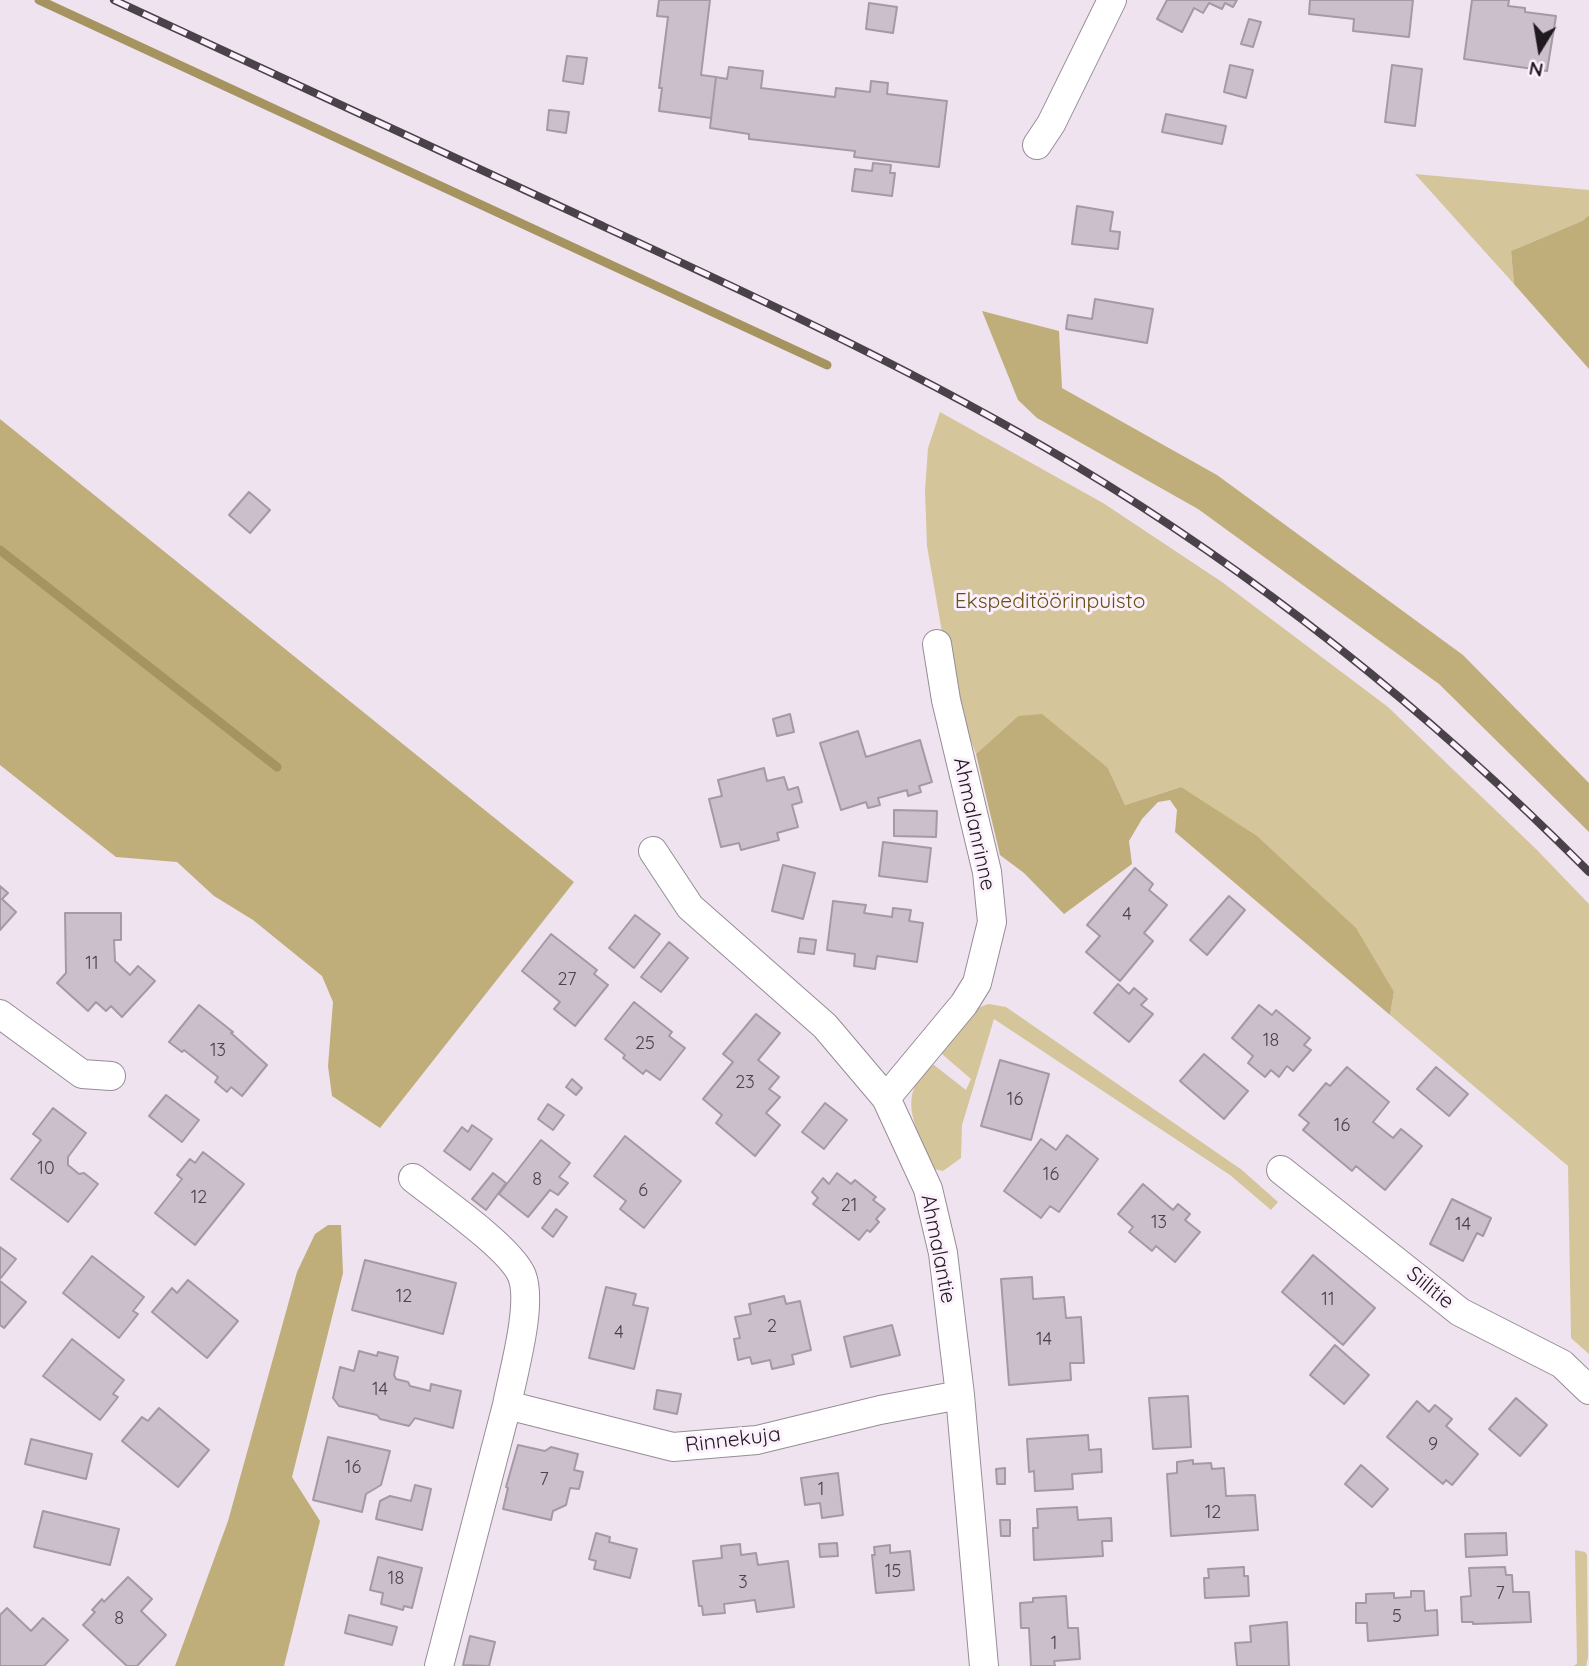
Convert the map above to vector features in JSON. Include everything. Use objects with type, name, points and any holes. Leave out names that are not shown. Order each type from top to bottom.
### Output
[{"type":"street","points":[[1037,145],[1051,124],[1112,0]]},
{"type":"street","name":"Ahmalanrinne","points":[[886,1098],[964,1004],[977,983],[992,922],[987,872],[946,700],[937,644]]},
{"type":"street","name":"Ahmalantie","points":[[653,851],[690,907],[825,1026],[886,1098],[928,1189],[943,1253],[960,1395],[984,1666]]},
{"type":"street","points":[[0,1014],[82,1074],[111,1076]]},
{"type":"street","name":"Siilitie","points":[[1280,1170],[1460,1312],[1562,1364],[1589,1390]]},
{"type":"street","points":[[413,1178],[506,1252],[522,1277],[525,1311],[506,1405],[439,1666]]},
{"type":"street","name":"Rinnekuja","points":[[506,1405],[673,1447],[757,1440],[880,1410],[960,1395]]},
{"type":"green space","points":[[1415,174],[1589,190],[1589,215],[1582,221],[1511,251],[1514,284]]},
{"type":"green space","name":"Ekspeditöörinpuisto","points":[[940,412],[1103,503],[1222,582],[1388,707],[1536,849],[1589,904],[1589,1354],[1571,1338],[1568,1166],[1390,1015],[1394,992],[1181,787],[1125,805],[1108,768],[1018,716],[976,754],[953,695],[927,546],[925,491],[928,448]]},
{"type":"green space","points":[[989,1004],[1006,1007],[1242,1170],[1278,1202],[1271,1210],[1230,1175],[994,1019],[962,1125],[961,1158],[943,1171],[934,1169],[914,1122],[911,1104],[915,1086],[926,1066],[934,1065],[966,1090],[971,1079],[942,1054],[941,1048],[974,1010]]},
{"type":"green space","points":[[1575,1550],[1587,1555],[1586,1666],[1573,1666],[1577,1664]]},
{"type":"shaded area","points":[[1589,215],[1589,369],[1514,284],[1511,251],[1582,221]]},
{"type":"shaded area","points":[[982,311],[1059,331],[1062,388],[1217,475],[1463,655],[1589,783],[1589,832],[1439,684],[1198,509],[1037,418],[1018,400]]},
{"type":"shaded area","points":[[0,419],[574,882],[380,1128],[332,1096],[328,1066],[333,1002],[322,976],[253,920],[214,896],[177,862],[116,857],[0,765]]},
{"type":"shaded area","points":[[1042,714],[1108,768],[1125,805],[1181,787],[1257,836],[1356,928],[1394,992],[1390,1015],[1175,832],[1177,810],[1170,800],[1158,802],[1142,819],[1129,841],[1132,864],[1064,914],[1024,873],[1000,855],[976,754],[1018,716]]},
{"type":"shaded area","points":[[328,1225],[341,1225],[343,1273],[292,1477],[320,1521],[284,1666],[175,1666],[228,1521],[297,1272],[315,1234]]},
{"type":"building","points":[[659,0],[710,0],[701,75],[716,77],[711,118],[659,111],[662,88],[659,88],[668,17],[657,16]]},
{"type":"building","points":[[1167,0],[1237,0],[1233,7],[1225,3],[1222,9],[1209,3],[1203,13],[1194,8],[1182,32],[1157,19]]},
{"type":"building","points":[[1310,0],[1413,0],[1409,37],[1353,31],[1354,19],[1309,14]]},
{"type":"building","points":[[1472,0],[1509,0],[1508,6],[1525,8],[1525,12],[1556,16],[1547,71],[1464,59]]},
{"type":"building","points":[[869,3],[897,7],[893,33],[866,29]]},
{"type":"building","points":[[1249,19],[1261,22],[1253,47],[1241,44]]},
{"type":"building","points":[[567,56],[587,58],[583,84],[563,81]]},
{"type":"building","points":[[1230,65],[1253,70],[1246,98],[1224,92]]},
{"type":"building","points":[[1392,65],[1422,69],[1415,126],[1385,122]]},
{"type":"building","points":[[729,67],[763,71],[761,88],[835,97],[836,88],[870,92],[871,81],[888,83],[887,94],[947,101],[939,167],[854,157],[855,151],[749,139],[749,134],[710,128],[716,77],[727,79]]},
{"type":"building","points":[[549,110],[569,112],[566,133],[547,130]]},
{"type":"building","points":[[1166,114],[1226,126],[1222,144],[1162,132]]},
{"type":"building","points":[[873,163],[891,165],[890,173],[895,173],[892,196],[852,191],[855,169],[872,171]]},
{"type":"building","points":[[1077,206],[1113,212],[1110,231],[1120,232],[1118,249],[1072,244]]},
{"type":"building","points":[[1095,299],[1153,309],[1147,343],[1066,329],[1068,315],[1092,319]]},
{"type":"building","points":[[249,492],[270,510],[250,533],[229,515]]},
{"type":"building","points":[[790,714],[794,732],[777,736],[773,719]]},
{"type":"building","points":[[858,731],[866,757],[920,740],[932,782],[919,786],[921,792],[908,796],[907,790],[878,798],[880,805],[868,808],[866,802],[841,810],[820,743]]},
{"type":"building","points":[[764,768],[767,781],[784,777],[788,790],[798,787],[802,802],[792,805],[798,827],[777,833],[779,840],[741,850],[739,843],[721,847],[709,799],[722,796],[718,780]]},
{"type":"building","points":[[894,810],[937,811],[936,837],[894,836]]},
{"type":"building","points":[[883,842],[931,848],[927,882],[879,876]]},
{"type":"building","points":[[783,865],[815,873],[803,919],[772,911]]},
{"type":"building","points":[[1135,868],[1153,884],[1149,890],[1167,905],[1144,933],[1153,941],[1120,981],[1086,952],[1100,936],[1087,925]]},
{"type":"building","points":[[0,886],[8,893],[2,899],[16,912],[0,930]]},
{"type":"building","points":[[1229,896],[1245,910],[1207,955],[1190,940]]},
{"type":"building","points":[[833,901],[866,905],[864,913],[892,917],[893,908],[911,910],[909,921],[923,923],[917,962],[877,956],[875,969],[854,966],[855,954],[827,950]]},
{"type":"building","points":[[65,913],[121,913],[121,940],[114,940],[115,961],[130,975],[138,966],[155,981],[122,1017],[111,1006],[106,1011],[96,1002],[88,1011],[57,983],[66,973]]},
{"type":"building","points":[[635,915],[660,934],[634,968],[609,948]]},
{"type":"building","points":[[551,934],[597,970],[594,974],[608,985],[575,1026],[554,1009],[560,1002],[522,971]]},
{"type":"building","points":[[800,938],[816,940],[814,954],[798,952]]},
{"type":"building","points":[[669,942],[688,958],[661,992],[641,977]]},
{"type":"building","points":[[1118,984],[1129,994],[1134,988],[1147,999],[1141,1005],[1153,1014],[1129,1042],[1094,1013]]},
{"type":"building","points":[[634,1002],[672,1032],[669,1036],[685,1048],[660,1080],[646,1070],[643,1074],[605,1039]]},
{"type":"building","points":[[199,1005],[233,1032],[231,1033],[267,1065],[242,1096],[231,1087],[227,1092],[215,1082],[218,1077],[184,1050],[182,1052],[169,1042]]},
{"type":"building","points":[[1259,1005],[1272,1015],[1276,1010],[1310,1038],[1304,1045],[1311,1050],[1293,1071],[1287,1066],[1279,1077],[1271,1070],[1265,1077],[1248,1063],[1253,1056],[1232,1038]]},
{"type":"building","points":[[756,1014],[780,1033],[758,1060],[779,1077],[769,1089],[780,1097],[766,1113],[780,1125],[755,1156],[716,1123],[722,1115],[703,1099],[733,1062],[723,1054]]},
{"type":"building","points":[[1204,1054],[1248,1091],[1224,1119],[1180,1081]]},
{"type":"building","points":[[1000,1060],[1049,1074],[1031,1140],[981,1126]]},
{"type":"building","points":[[1347,1067],[1389,1102],[1373,1122],[1393,1138],[1401,1129],[1422,1146],[1385,1190],[1356,1166],[1352,1171],[1303,1130],[1309,1123],[1299,1115],[1326,1083],[1330,1086]]},
{"type":"building","points":[[1436,1067],[1468,1094],[1449,1116],[1417,1089]]},
{"type":"building","points":[[572,1079],[582,1088],[576,1095],[566,1087]]},
{"type":"building","points":[[166,1095],[199,1120],[182,1142],[149,1116]]},
{"type":"building","points":[[825,1103],[847,1120],[824,1149],[802,1132]]},
{"type":"building","points":[[548,1104],[564,1115],[553,1130],[538,1119]]},
{"type":"building","points":[[53,1108],[86,1133],[68,1157],[68,1165],[98,1184],[68,1222],[11,1179],[41,1140],[33,1134]]},
{"type":"building","points":[[472,1125],[492,1139],[470,1170],[444,1151],[462,1127],[468,1132]]},
{"type":"building","points":[[1067,1135],[1098,1159],[1059,1212],[1050,1206],[1041,1218],[1004,1191],[1041,1139],[1056,1150]]},
{"type":"building","points":[[625,1136],[681,1181],[644,1228],[620,1209],[626,1201],[594,1176]]},
{"type":"building","points":[[541,1140],[570,1163],[559,1177],[568,1183],[558,1195],[550,1190],[528,1217],[499,1194]]},
{"type":"building","points":[[203,1152],[244,1184],[195,1245],[155,1213],[182,1179],[177,1175],[190,1159],[195,1163]]},
{"type":"building","points":[[493,1173],[506,1183],[486,1210],[472,1199]]},
{"type":"building","points":[[837,1173],[851,1184],[855,1180],[876,1197],[873,1200],[885,1209],[876,1219],[879,1222],[859,1240],[813,1204],[818,1198],[812,1192],[823,1178],[829,1184]]},
{"type":"building","points":[[1143,1184],[1173,1210],[1178,1204],[1190,1214],[1185,1220],[1200,1232],[1175,1262],[1156,1246],[1152,1251],[1129,1232],[1133,1227],[1118,1214]]},
{"type":"building","points":[[1452,1199],[1491,1218],[1483,1236],[1477,1233],[1463,1261],[1430,1244]]},
{"type":"building","points":[[556,1209],[567,1217],[553,1237],[542,1228]]},
{"type":"building","points":[[0,1247],[16,1259],[0,1279]]},
{"type":"building","points":[[1313,1255],[1375,1308],[1343,1345],[1282,1292]]},
{"type":"building","points":[[92,1256],[144,1297],[133,1311],[138,1314],[119,1338],[63,1293]]},
{"type":"building","points":[[365,1260],[456,1283],[443,1334],[352,1310]]},
{"type":"building","points":[[1032,1277],[1033,1299],[1064,1297],[1066,1318],[1081,1317],[1084,1363],[1070,1363],[1071,1380],[1009,1385],[1001,1279]]},
{"type":"building","points":[[188,1280],[238,1321],[207,1358],[152,1312],[172,1288],[177,1293]]},
{"type":"building","points":[[0,1281],[26,1302],[4,1328],[0,1325]]},
{"type":"building","points":[[606,1287],[636,1294],[633,1305],[648,1308],[634,1369],[589,1358]]},
{"type":"building","points":[[784,1296],[786,1304],[800,1301],[811,1350],[792,1355],[794,1364],[772,1369],[770,1360],[752,1364],[750,1357],[738,1360],[734,1339],[740,1338],[735,1317],[751,1314],[749,1304]]},
{"type":"building","points":[[892,1325],[900,1355],[851,1367],[844,1337]]},
{"type":"building","points":[[72,1339],[124,1380],[113,1394],[118,1397],[100,1420],[43,1376]]},
{"type":"building","points":[[1335,1345],[1369,1375],[1344,1404],[1310,1375]]},
{"type":"building","points":[[359,1351],[377,1356],[378,1352],[398,1357],[394,1375],[396,1379],[408,1382],[410,1386],[430,1391],[431,1384],[461,1391],[453,1428],[415,1418],[409,1426],[339,1406],[333,1398],[340,1367],[354,1371]]},
{"type":"building","points":[[657,1390],[681,1394],[677,1414],[654,1409]]},
{"type":"building","points":[[1188,1396],[1191,1447],[1153,1449],[1149,1398]]},
{"type":"building","points":[[1516,1398],[1547,1425],[1520,1456],[1489,1429]]},
{"type":"building","points":[[1417,1401],[1429,1412],[1435,1405],[1452,1419],[1446,1426],[1478,1454],[1452,1485],[1446,1480],[1443,1484],[1387,1437]]},
{"type":"building","points":[[159,1408],[209,1450],[178,1487],[122,1441],[142,1417],[148,1421]]},
{"type":"building","points":[[1088,1435],[1089,1450],[1101,1449],[1102,1472],[1072,1474],[1073,1489],[1035,1491],[1034,1471],[1029,1472],[1027,1439]]},
{"type":"building","points":[[328,1437],[390,1451],[381,1485],[366,1494],[362,1512],[313,1500]]},
{"type":"building","points":[[31,1439],[92,1454],[86,1479],[25,1464]]},
{"type":"building","points":[[518,1445],[545,1451],[551,1447],[578,1454],[574,1470],[583,1472],[579,1489],[570,1488],[566,1505],[553,1511],[551,1520],[503,1509]]},
{"type":"building","points":[[1193,1460],[1193,1464],[1211,1463],[1212,1469],[1224,1468],[1226,1496],[1255,1495],[1258,1530],[1171,1536],[1167,1474],[1177,1473],[1177,1462]]},
{"type":"building","points":[[1361,1465],[1388,1489],[1372,1507],[1345,1484]]},
{"type":"building","points":[[1005,1468],[1005,1484],[997,1484],[996,1469]]},
{"type":"building","points":[[838,1473],[843,1515],[822,1518],[820,1503],[805,1505],[801,1478]]},
{"type":"building","points":[[415,1485],[431,1489],[422,1530],[376,1519],[380,1501],[390,1496],[411,1501]]},
{"type":"building","points":[[1077,1507],[1078,1520],[1111,1518],[1112,1541],[1102,1541],[1103,1556],[1034,1560],[1033,1528],[1038,1528],[1037,1509]]},
{"type":"building","points":[[43,1511],[119,1529],[110,1565],[34,1547]]},
{"type":"building","points":[[1000,1520],[1010,1520],[1010,1536],[1001,1536]]},
{"type":"building","points":[[596,1533],[610,1537],[609,1542],[637,1549],[630,1578],[594,1569],[596,1561],[589,1559]]},
{"type":"building","points":[[1506,1533],[1507,1555],[1466,1557],[1465,1534]]},
{"type":"building","points":[[837,1543],[838,1556],[820,1557],[819,1544]]},
{"type":"building","points":[[740,1544],[741,1555],[756,1553],[758,1565],[788,1561],[794,1607],[757,1612],[755,1600],[724,1604],[725,1613],[703,1615],[702,1606],[699,1606],[693,1561],[722,1558],[721,1546]]},
{"type":"building","points":[[890,1545],[890,1553],[910,1551],[914,1590],[876,1593],[872,1555],[875,1555],[874,1547]]},
{"type":"building","points":[[378,1557],[422,1568],[412,1608],[404,1606],[403,1610],[381,1604],[383,1593],[370,1590]]},
{"type":"building","points":[[1244,1567],[1244,1576],[1248,1576],[1249,1596],[1205,1598],[1204,1578],[1209,1578],[1208,1569]]},
{"type":"building","points":[[1505,1567],[1506,1575],[1512,1575],[1513,1592],[1529,1592],[1531,1622],[1462,1622],[1461,1597],[1471,1596],[1469,1568]]},
{"type":"building","points":[[128,1577],[152,1599],[141,1611],[166,1635],[137,1666],[127,1666],[83,1625],[102,1599],[104,1602]]},
{"type":"building","points":[[1411,1591],[1424,1591],[1425,1611],[1437,1610],[1438,1635],[1368,1641],[1367,1623],[1356,1623],[1356,1603],[1366,1603],[1366,1594],[1394,1593],[1394,1598],[1411,1597]]},
{"type":"building","points":[[1066,1596],[1068,1628],[1078,1628],[1080,1659],[1054,1661],[1055,1666],[1031,1666],[1029,1628],[1021,1628],[1020,1603],[1033,1602],[1033,1598]]},
{"type":"building","points":[[7,1608],[31,1631],[43,1618],[68,1640],[44,1666],[0,1666],[0,1615]]},
{"type":"building","points":[[349,1615],[397,1627],[392,1645],[345,1633]]},
{"type":"building","points":[[1287,1622],[1289,1666],[1237,1666],[1235,1643],[1251,1642],[1250,1626]]},
{"type":"building","points":[[470,1636],[495,1642],[489,1666],[463,1665]]},
{"type":"waterway","points":[[39,0],[827,365]]},
{"type":"waterway","points":[[0,550],[277,767]]},
{"type":"railway","points":[[114,0],[776,307],[956,398],[1073,464],[1212,553],[1344,652],[1470,758],[1589,872]]}]
